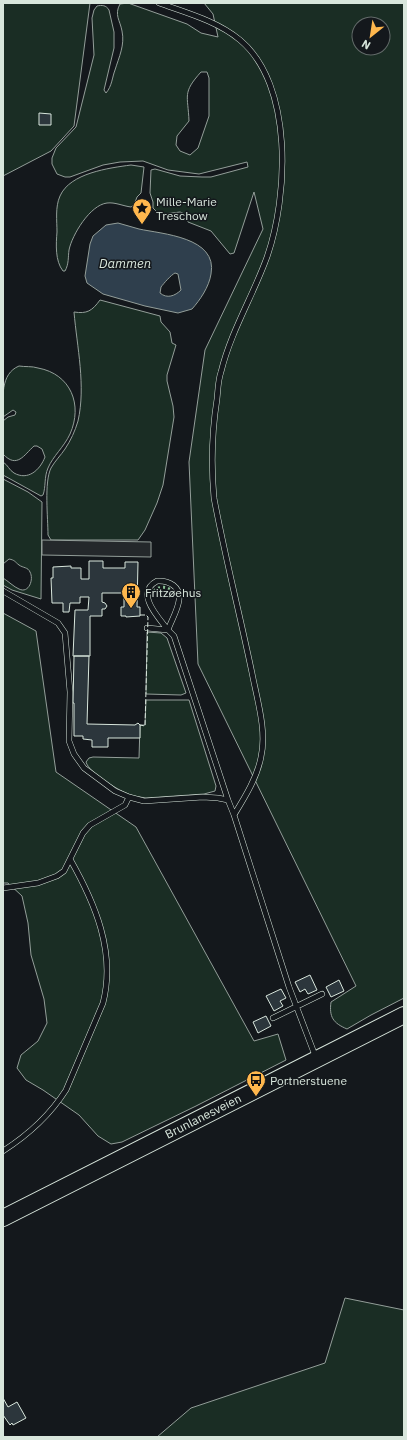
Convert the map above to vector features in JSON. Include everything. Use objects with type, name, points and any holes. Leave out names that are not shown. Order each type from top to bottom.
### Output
[{"type":"main road","name":"Brunlanesveien","points":[[3,1218],[404,1015]]},
{"type":"lane","points":[[159,3],[202,18],[225,29],[241,41],[255,56],[265,71],[274,95],[283,149],[275,228],[262,269],[235,329],[226,354],[220,374],[214,418],[212,476],[214,498],[246,645],[262,729],[261,756],[256,774],[248,792],[234,815]]},
{"type":"lane","points":[[168,630],[178,604],[178,592],[175,586],[170,582],[157,581],[149,589],[148,602],[168,630],[174,636],[234,815],[286,979],[316,1059]]},
{"type":"lane","points":[[3,591],[58,623],[65,633],[70,692],[69,741],[74,754],[84,768],[115,791],[144,801],[203,797],[228,800]]},
{"type":"lane","points":[[148,628],[168,630]]},
{"type":"lane","points":[[3,888],[38,883],[57,876],[64,871],[83,833],[90,825],[125,805],[129,797]]},
{"type":"lane","points":[[3,1151],[28,1132],[58,1103],[66,1090],[103,1003],[106,992],[108,976],[107,961],[100,924],[92,903],[70,859]]},
{"type":"lane","points":[[273,1018],[322,994]]},
{"type":"green space","points":[[3,3],[90,3],[74,126],[51,151],[3,176]]},
{"type":"green space","points":[[128,3],[187,24],[201,33],[218,37],[213,14],[204,3],[404,3],[404,998],[347,1029],[335,1022],[331,1016],[331,1002],[356,986],[198,664],[189,462],[205,350],[263,229],[254,192],[234,253],[230,254],[211,231],[188,222],[183,213],[158,213],[153,208],[150,193],[151,170],[155,169],[180,176],[211,177],[248,167],[247,162],[199,174],[168,170],[143,161],[120,162],[103,165],[70,177],[57,174],[52,164],[52,158],[56,148],[76,127],[94,55],[92,18],[94,10],[97,6],[105,6],[108,8],[114,32],[114,48],[104,90],[106,93],[110,88],[120,56],[123,36],[117,14],[120,4]],"holes":[[[201,72],[207,72],[209,78],[209,116],[198,148],[190,155],[180,151],[176,145],[177,136],[189,121],[187,100],[191,85]]]},
{"type":"green space","points":[[131,165],[144,167],[141,193],[137,197],[134,205],[131,207],[107,203],[94,209],[78,229],[74,237],[69,250],[67,266],[65,271],[63,271],[57,257],[56,247],[58,200],[65,188],[72,182],[91,173]]},
{"type":"green space","points":[[100,300],[160,316],[161,322],[170,332],[172,343],[176,345],[167,375],[174,417],[163,485],[145,530],[138,540],[51,540],[48,535],[47,510],[49,474],[54,463],[65,449],[73,435],[78,421],[80,408],[81,380],[74,312],[82,313],[89,311]]},
{"type":"green space","points":[[19,366],[33,367],[49,371],[59,377],[71,392],[74,402],[74,423],[65,443],[48,468],[44,492],[41,496],[3,475],[3,462],[14,473],[24,476],[37,470],[45,457],[42,449],[37,446],[34,446],[20,459],[16,460],[12,460],[3,454],[3,421],[8,417],[15,415],[16,412],[13,410],[3,417],[4,387],[8,375]]},
{"type":"green space","points":[[3,479],[28,492],[42,502],[41,599],[12,590],[3,585],[3,578],[17,588],[23,590],[26,589],[30,585],[31,575],[28,569],[9,559],[3,564]]},
{"type":"green space","points":[[3,613],[36,631],[56,772],[136,827],[254,1041],[278,1034],[286,1060],[122,1142],[111,1144],[98,1136],[79,1115],[26,1080],[17,1068],[21,1055],[38,1041],[47,1023],[44,999],[31,955],[28,923],[22,896],[8,883],[3,883]]},
{"type":"green space","points":[[147,632],[161,633],[167,638],[186,693],[181,695],[146,694]]},
{"type":"green space","points":[[146,700],[189,700],[216,786],[215,791],[204,794],[146,798],[137,797],[112,786],[98,776],[88,766],[86,762],[89,758],[93,757],[139,758],[140,725],[145,725]]},
{"type":"green space","points":[[345,1298],[404,1310],[404,1437],[157,1437],[191,1408],[325,1363]]},
{"type":"shaded area","points":[[42,540],[151,542],[151,557],[42,555]]},
{"type":"water","name":"Dammen","points":[[118,223],[174,236],[197,245],[206,252],[211,262],[210,279],[204,293],[192,309],[178,313],[145,306],[103,294],[87,283],[85,276],[90,244],[93,236],[106,225]],"holes":[[[175,273],[178,274],[181,290],[171,296],[165,296],[160,293],[161,287],[168,279]]]},
{"type":"building","points":[[39,113],[51,114],[51,125],[39,125]]},
{"type":"building","name":"Fritzøehus","points":[[89,561],[103,561],[103,568],[125,568],[125,562],[138,562],[137,607],[140,607],[140,616],[121,616],[121,607],[124,607],[124,593],[102,593],[102,602],[107,606],[105,609],[102,609],[102,616],[90,616],[90,656],[73,656],[75,610],[88,610],[89,597],[80,597],[80,603],[70,603],[69,612],[63,612],[63,603],[52,603],[51,578],[53,578],[53,567],[71,566],[71,568],[81,568],[81,579],[89,579]]},
{"type":"building","points":[[74,656],[89,656],[87,724],[135,725],[138,723],[140,725],[140,738],[108,738],[108,747],[92,747],[92,740],[83,739],[83,736],[74,736]]},
{"type":"building","points":[[310,975],[317,990],[308,994],[305,989],[300,992],[295,982]]},
{"type":"building","points":[[339,980],[344,991],[331,997],[326,987]]},
{"type":"building","points":[[281,989],[286,998],[280,1001],[283,1006],[274,1011],[266,996]]},
{"type":"building","points":[[266,1016],[271,1026],[258,1033],[253,1022]]},
{"type":"building","points":[[3,1398],[8,1407],[17,1402],[26,1418],[13,1425],[12,1423],[10,1425],[3,1415]]},
{"type":"hedge","points":[[154,591],[163,587],[172,591]]},
{"type":"fence","points":[[140,615],[146,615],[148,617],[145,726],[140,725]]},
{"type":"place","name":"Mille-Marie Treschow","points":[[142,225]]},
{"type":"place","name":"Fritzøehus","points":[[131,609]]},
{"type":"place","name":"Portnerstuene","points":[[256,1097]]}]
